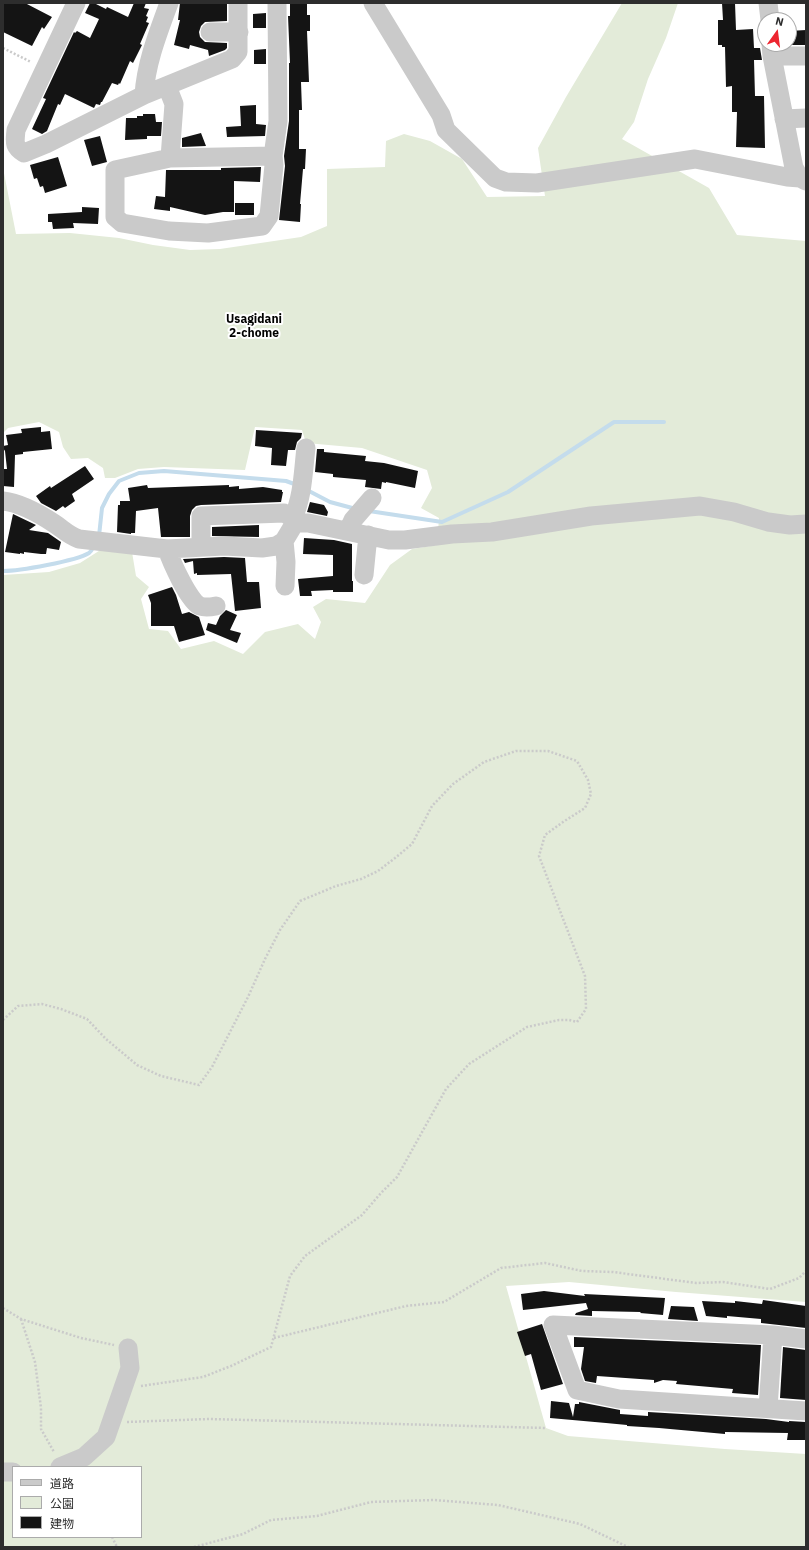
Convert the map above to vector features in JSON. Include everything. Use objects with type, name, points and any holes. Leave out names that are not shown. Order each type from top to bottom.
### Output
[{"type":"street","points":[[76,3],[16,130],[15,143],[17,149],[24,153],[46,144],[144,95],[232,59],[238,52],[238,3]]},
{"type":"street","points":[[144,95],[145,79],[156,37],[169,3]]},
{"type":"street","points":[[273,156],[170,158],[115,170],[115,217],[122,223],[169,231],[208,233],[262,226],[269,216],[274,165],[273,156],[278,121],[277,3]]},
{"type":"street","points":[[373,3],[441,115],[446,130],[495,178],[506,182],[537,183],[695,159],[803,180]]},
{"type":"street","points":[[210,32],[239,32]]},
{"type":"street","points":[[772,52],[794,168],[803,180]]},
{"type":"street","points":[[783,52],[806,56]]},
{"type":"street","points":[[167,86],[174,104],[170,158]]},
{"type":"street","points":[[784,119],[806,118]]},
{"type":"street","points":[[3,501],[14,502],[28,509],[55,524],[70,536],[79,539],[167,549],[224,546],[262,548],[276,546],[284,541],[295,520],[306,448]]},
{"type":"street","points":[[348,531],[365,506]]},
{"type":"street","points":[[202,547],[201,516],[284,513],[295,520],[389,540],[405,540],[452,534],[492,532],[592,516],[700,506],[734,512],[768,522],[790,525],[806,524]]},
{"type":"street","points":[[364,575],[368,536]]},
{"type":"street","points":[[284,541],[286,562],[285,586]]},
{"type":"street","points":[[167,549],[171,562],[181,581],[199,606],[210,608],[216,606]]},
{"type":"street","points":[[806,1339],[773,1335],[553,1325],[576,1390],[620,1399],[806,1411]]},
{"type":"street","points":[[768,1408],[773,1335]]},
{"type":"street","points":[[58,1461],[84,1457],[106,1437],[130,1368],[128,1348]]},
{"type":"path","points":[[3,48],[44,69]]},
{"type":"path","points":[[3,1020],[18,1006],[42,1004],[61,1009],[86,1019],[106,1040],[137,1066],[161,1076],[199,1085],[212,1067],[280,930],[300,901],[336,886],[361,879],[378,871],[412,844],[432,806],[453,784],[484,762],[516,751],[548,751],[577,761],[588,780],[591,794],[584,808],[545,836],[539,856],[558,911],[585,976],[586,1009],[577,1022],[559,1020],[527,1026],[469,1064],[446,1089],[397,1177],[362,1215],[305,1256],[290,1276],[271,1346],[231,1366],[203,1377],[146,1386],[124,1386]]},
{"type":"path","points":[[274,1338],[406,1306],[444,1302],[501,1268],[545,1263],[582,1271],[613,1272],[696,1283],[723,1282],[770,1289],[800,1278],[806,1271]]},
{"type":"path","points":[[3,1308],[21,1319],[81,1338],[128,1348]]},
{"type":"path","points":[[21,1319],[35,1362],[41,1408],[41,1428],[54,1449],[58,1461]]},
{"type":"path","points":[[106,1437],[122,1422],[209,1419],[546,1428]]},
{"type":"path","points":[[194,1547],[243,1534],[271,1520],[318,1516],[371,1502],[434,1500],[498,1505],[580,1524],[628,1547]]},
{"type":"path","points":[[112,1538],[117,1547]]},
{"type":"green space","points":[[622,3],[678,3],[666,38],[648,79],[634,122],[622,139],[709,188],[737,235],[806,241],[806,1302],[569,1282],[506,1286],[546,1428],[568,1436],[806,1454],[806,1547],[3,1547],[3,575],[49,572],[80,563],[102,549],[132,552],[136,576],[149,587],[141,599],[149,629],[168,631],[181,649],[214,641],[243,654],[265,632],[298,624],[315,639],[321,622],[313,607],[326,599],[365,603],[390,565],[412,549],[437,545],[439,518],[421,508],[432,488],[427,470],[362,448],[306,443],[302,430],[255,427],[245,470],[164,467],[138,469],[115,478],[105,478],[103,468],[88,458],[71,459],[63,447],[59,432],[39,422],[8,428],[3,433],[3,168],[16,234],[70,233],[119,238],[153,245],[190,250],[220,249],[301,237],[327,226],[327,169],[385,167],[386,141],[404,134],[430,141],[462,159],[487,197],[545,196],[538,148],[566,97]]},
{"type":"building","points":[[3,3],[25,3],[52,17],[44,29],[42,27],[32,46],[3,32]]},
{"type":"building","points":[[90,3],[94,3],[106,9],[107,7],[128,17],[134,3],[146,3],[144,8],[149,9],[146,16],[148,17],[146,22],[149,23],[140,44],[142,45],[133,63],[130,61],[120,84],[119,83],[118,85],[112,83],[100,105],[96,104],[94,108],[65,94],[60,105],[58,104],[47,131],[42,134],[32,129],[46,99],[43,98],[74,32],[75,33],[77,31],[90,38],[99,19],[85,13]]},
{"type":"building","points":[[180,3],[227,3],[227,21],[205,22],[201,26],[199,32],[200,37],[205,42],[227,43],[227,48],[225,50],[209,56],[208,50],[190,45],[189,49],[174,45],[180,20],[178,20]]},
{"type":"building","points":[[290,3],[307,3],[307,15],[310,15],[310,31],[307,31],[309,82],[301,82],[302,110],[299,110],[299,149],[306,149],[300,204],[300,222],[279,220],[285,166],[284,156],[289,121],[290,63],[288,16],[290,16]]},
{"type":"building","points":[[722,3],[735,3],[736,30],[753,29],[754,48],[757,48],[757,52],[761,52],[762,60],[754,60],[755,96],[764,96],[765,148],[736,147],[737,112],[732,112],[732,86],[726,87],[725,47],[718,45],[718,20],[723,20]]},
{"type":"building","points":[[266,13],[266,28],[253,28],[253,14]]},
{"type":"building","points":[[806,30],[806,45],[797,45],[797,31]]},
{"type":"building","points":[[266,49],[266,64],[254,64],[254,50]]},
{"type":"building","points":[[256,105],[256,124],[266,125],[265,136],[227,137],[226,127],[241,126],[240,106]]},
{"type":"building","points":[[143,114],[155,114],[156,122],[162,122],[161,136],[147,136],[147,139],[125,140],[126,118],[137,118],[137,116],[143,116]]},
{"type":"building","points":[[201,133],[206,146],[182,147],[182,138]]},
{"type":"building","points":[[100,136],[107,162],[92,166],[84,140]]},
{"type":"building","points":[[58,157],[67,186],[45,193],[43,186],[40,187],[37,178],[34,179],[30,165]]},
{"type":"building","points":[[261,167],[260,182],[234,181],[234,212],[205,215],[170,207],[170,211],[154,209],[156,196],[165,197],[166,170],[221,170],[221,168]]},
{"type":"building","points":[[235,203],[254,203],[254,215],[235,215]]},
{"type":"building","points":[[82,207],[99,208],[98,224],[73,223],[74,228],[53,229],[52,222],[48,222],[48,214],[82,212]]},
{"type":"building","points":[[41,427],[41,432],[50,431],[52,449],[23,452],[23,454],[15,455],[14,487],[3,486],[3,469],[7,469],[5,451],[3,448],[3,446],[8,445],[6,435],[22,433],[21,429]]},
{"type":"building","points":[[256,430],[302,433],[295,450],[288,450],[286,466],[271,465],[272,448],[255,446]]},
{"type":"building","points":[[317,449],[324,449],[324,452],[366,456],[365,461],[384,463],[418,471],[415,488],[386,482],[382,482],[381,489],[365,487],[366,480],[333,477],[333,474],[315,472]]},
{"type":"building","points":[[85,466],[94,479],[72,494],[75,501],[65,508],[63,506],[56,511],[41,503],[36,496],[50,486],[51,488]]},
{"type":"building","points":[[147,485],[148,488],[229,485],[229,487],[239,486],[239,489],[263,487],[282,490],[283,492],[281,502],[196,506],[192,510],[190,516],[190,537],[161,537],[158,508],[136,511],[135,533],[131,534],[117,532],[118,505],[120,505],[120,501],[130,501],[128,488]]},
{"type":"building","points":[[310,502],[324,505],[328,512],[327,516],[307,512]]},
{"type":"building","points":[[13,514],[36,525],[29,530],[48,533],[61,542],[59,550],[47,548],[46,554],[24,552],[24,554],[20,554],[5,552]]},
{"type":"building","points":[[259,525],[259,537],[212,536],[212,527]]},
{"type":"building","points":[[304,538],[334,540],[352,544],[353,592],[333,592],[333,590],[311,591],[312,596],[300,596],[298,579],[333,576],[333,555],[303,554]]},
{"type":"building","points":[[224,557],[245,558],[247,582],[259,582],[261,608],[235,611],[231,574],[197,575],[197,573],[194,574],[193,561],[185,563],[183,559]]},
{"type":"building","points":[[172,587],[182,614],[189,612],[199,617],[205,635],[179,642],[174,626],[151,626],[151,603],[148,595]]},
{"type":"building","points":[[226,610],[237,615],[230,630],[241,633],[237,643],[206,630],[208,623],[216,625],[220,616]]},
{"type":"building","points":[[544,1291],[585,1296],[584,1294],[665,1298],[663,1315],[640,1313],[641,1312],[592,1311],[592,1316],[575,1315],[576,1313],[588,1309],[586,1303],[523,1310],[521,1294]]},
{"type":"building","points":[[763,1300],[806,1306],[806,1328],[761,1323],[761,1319],[706,1316],[702,1301],[735,1303],[735,1301],[762,1304]]},
{"type":"building","points":[[671,1306],[694,1307],[698,1321],[668,1319]]},
{"type":"building","points":[[542,1324],[563,1384],[541,1390],[531,1354],[525,1356],[517,1332]]},
{"type":"building","points":[[574,1337],[761,1345],[758,1395],[732,1393],[733,1389],[676,1384],[677,1381],[663,1380],[654,1383],[654,1380],[597,1376],[596,1383],[585,1381],[581,1369],[584,1347],[574,1347]]},
{"type":"building","points":[[783,1347],[806,1350],[806,1400],[780,1398]]},
{"type":"building","points":[[551,1401],[569,1403],[573,1417],[575,1404],[579,1404],[579,1402],[620,1410],[620,1414],[648,1416],[648,1412],[806,1422],[806,1440],[787,1440],[788,1433],[725,1432],[725,1434],[550,1418]]},
{"type":"waterway","points":[[369,511],[442,522],[508,492],[614,422],[664,422]]},
{"type":"waterway","points":[[99,536],[102,508],[109,494],[119,481],[139,473],[164,471],[286,481],[297,485]]},
{"type":"waterway","points":[[307,490],[330,502],[356,509]]},
{"type":"waterway","points":[[3,571],[11,571],[72,559],[89,553],[94,546]]},
{"type":"district","name":"Usagidani 2-chome","points":[[254,327]]}]
